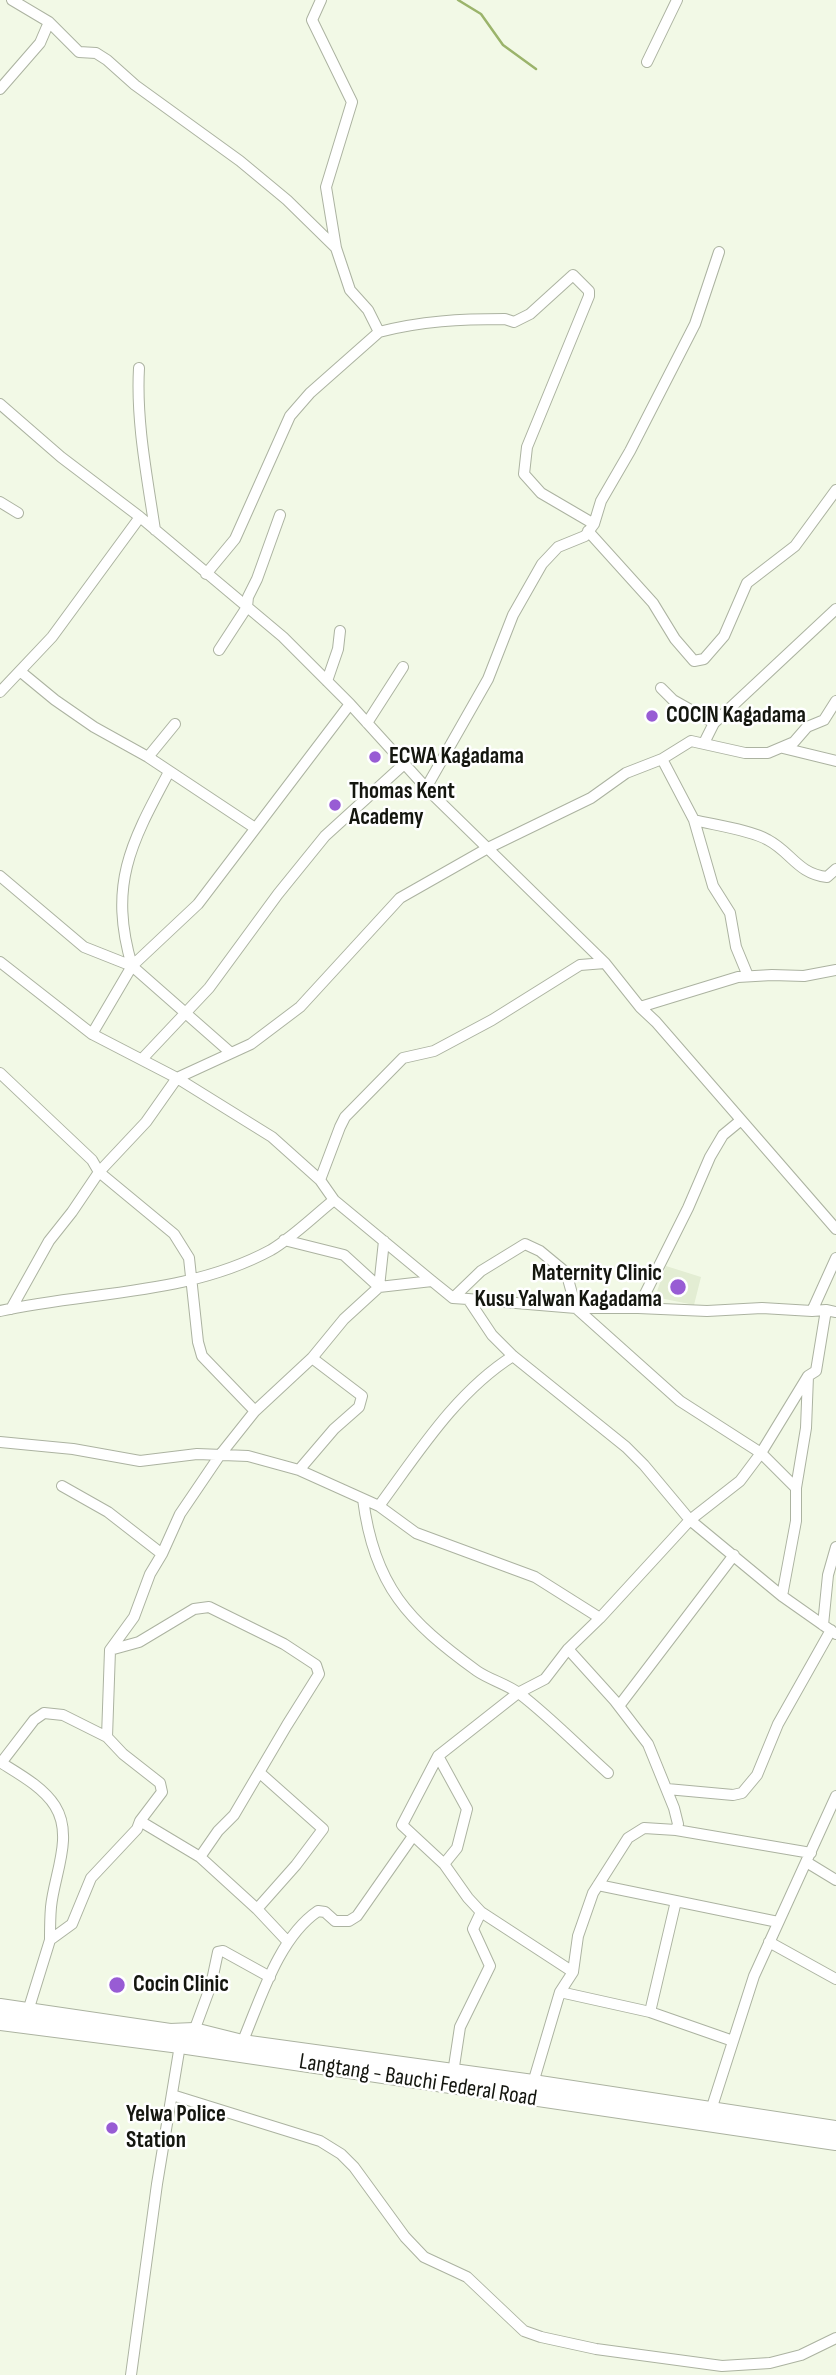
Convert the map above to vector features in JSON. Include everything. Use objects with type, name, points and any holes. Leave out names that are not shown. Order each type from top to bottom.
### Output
[{"type":"main road","points":[[0,2007],[170,2032],[194,2031],[242,2043],[533,2083],[836,2129]]},
{"type":"main road","name":"Langtang - Bauchi Federal Road","points":[[0,2022],[180,2045],[836,2142]]},
{"type":"street","points":[[12,0],[49,22],[79,52],[96,53],[107,60],[135,85],[287,200],[336,248]]},
{"type":"street","points":[[321,0],[312,20],[352,102],[326,187],[336,248],[350,290],[368,310],[379,332]]},
{"type":"street","points":[[647,62],[677,0]]},
{"type":"street","points":[[0,89],[40,43],[49,22]]},
{"type":"street","points":[[425,788],[488,679],[513,615],[542,564],[558,547],[585,536],[591,527],[601,501],[630,451],[695,324],[719,252]]},
{"type":"street","points":[[206,574],[235,539],[290,416],[318,386],[379,332],[442,320],[505,318],[514,321],[530,314],[573,275],[589,290],[589,296],[527,447],[524,474],[541,493],[591,527],[653,603],[675,639],[694,661],[704,659],[724,636],[747,583],[794,546],[836,490]]},
{"type":"street","points":[[139,368],[142,443],[155,530]]},
{"type":"street","points":[[1,407],[140,517],[283,637],[350,704],[425,788],[605,963],[640,1007],[836,1229]]},
{"type":"street","points":[[0,502],[18,513]]},
{"type":"street","points":[[219,650],[247,607],[248,597],[280,515]]},
{"type":"street","points":[[0,692],[65,621],[140,517]]},
{"type":"street","points":[[704,743],[714,723],[836,609]]},
{"type":"street","points":[[327,681],[338,649],[340,631]]},
{"type":"street","points":[[367,723],[403,667]]},
{"type":"street","points":[[21,672],[94,727],[148,757],[255,828]]},
{"type":"street","points":[[661,688],[673,700],[714,723]]},
{"type":"street","points":[[11,1309],[49,1241],[99,1172],[146,1122],[177,1079],[251,1044],[300,1007],[400,898],[488,848],[591,798],[626,773],[662,759],[691,741],[745,753],[768,753],[794,742],[807,727],[824,720],[836,701]]},
{"type":"street","points":[[92,1034],[132,967],[198,904],[350,704]]},
{"type":"street","points":[[148,757],[175,724]]},
{"type":"street","points":[[783,748],[836,761]]},
{"type":"street","points":[[662,759],[694,820],[713,886],[730,914],[736,947],[748,976]]},
{"type":"street","points":[[142,1059],[216,979],[278,894],[325,836],[403,765]]},
{"type":"street","points":[[132,967],[124,939],[124,875],[133,842],[169,772]]},
{"type":"street","points":[[694,820],[770,840],[798,866],[817,876],[827,877],[836,869]]},
{"type":"street","points":[[0,876],[84,947],[132,967],[231,1053]]},
{"type":"street","points":[[0,962],[92,1034],[142,1059],[263,1131],[320,1181],[334,1199],[453,1298],[576,1308],[707,1311],[762,1308],[831,1311],[816,1371],[808,1376],[761,1453],[740,1480],[690,1520],[600,1618],[568,1648],[545,1679],[518,1693],[438,1756],[402,1825],[444,1864],[481,1912],[573,1972]]},
{"type":"street","points":[[320,1181],[345,1117],[404,1058],[434,1051],[457,1039],[580,964],[605,963]]},
{"type":"street","points":[[640,1007],[709,984],[748,976],[804,976],[836,970]]},
{"type":"street","points":[[0,1073],[92,1160],[99,1172],[174,1234],[189,1258],[198,1342],[202,1356],[255,1411]]},
{"type":"street","points":[[638,1308],[710,1157],[723,1135],[740,1121]]},
{"type":"street","points":[[0,1311],[192,1281],[235,1267],[274,1248],[334,1199]]},
{"type":"street","points":[[284,1240],[344,1255],[379,1287]]},
{"type":"street","points":[[379,1287],[384,1241]]},
{"type":"street","points":[[453,1298],[481,1271],[525,1244],[540,1251],[563,1270],[576,1308],[680,1401],[761,1453],[796,1488]]},
{"type":"street","points":[[811,1311],[836,1258]]},
{"type":"street","points":[[107,1737],[110,1650],[134,1616],[150,1574],[162,1555],[180,1514],[220,1455],[255,1411],[312,1358],[344,1320],[379,1287],[432,1281]]},
{"type":"street","points":[[468,1300],[492,1335],[513,1356],[626,1447],[645,1465],[690,1520],[782,1596],[830,1630]]},
{"type":"street","points":[[379,1506],[468,1392],[489,1370],[513,1356]]},
{"type":"street","points":[[299,1470],[334,1429],[359,1407],[362,1396],[312,1358]]},
{"type":"street","points":[[782,1596],[796,1521],[796,1488],[806,1429],[808,1376]]},
{"type":"street","points":[[0,1441],[73,1449],[140,1461],[197,1454],[248,1456],[299,1470],[379,1506],[416,1532],[535,1577],[600,1618]]},
{"type":"street","points":[[62,1486],[108,1512],[162,1555]]},
{"type":"street","points":[[363,1499],[366,1525],[377,1558],[393,1594],[404,1607],[426,1630],[479,1672],[518,1693],[608,1773]]},
{"type":"street","points":[[667,1789],[733,1795],[742,1793],[757,1775],[778,1724],[830,1630],[828,1575],[836,1547]]},
{"type":"street","points":[[619,1706],[734,1555]]},
{"type":"street","points":[[110,1650],[139,1642],[194,1609],[209,1607],[284,1644],[316,1665],[319,1674],[260,1773],[234,1815],[218,1831],[200,1857]]},
{"type":"street","points":[[568,1648],[648,1744],[677,1819],[676,1830]]},
{"type":"street","points":[[28,2011],[50,1940],[51,1906],[64,1825],[55,1805],[34,1784],[1,1763],[34,1720],[44,1713],[63,1715],[107,1737],[162,1787],[162,1792],[137,1829],[91,1878],[72,1924],[50,1940]]},
{"type":"street","points":[[438,1756],[467,1809],[457,1848],[444,1864]]},
{"type":"street","points":[[257,1909],[320,1836],[323,1829],[260,1773]]},
{"type":"street","points":[[710,2110],[754,1976],[836,1796]]},
{"type":"street","points":[[140,1821],[200,1857],[257,1909],[288,1942]]},
{"type":"street","points":[[533,2083],[560,1992],[573,1972],[578,1936],[598,1885],[628,1838],[636,1831],[644,1828],[676,1830],[809,1858],[836,1881]]},
{"type":"street","points":[[242,2043],[288,1942],[318,1911],[325,1912],[335,1921],[349,1921],[357,1916],[413,1836]]},
{"type":"street","points":[[598,1885],[778,1922]]},
{"type":"street","points":[[650,2012],[676,1901]]},
{"type":"street","points":[[453,2073],[460,2026],[490,1966],[473,1929],[481,1912]]},
{"type":"street","points":[[769,1942],[836,1979]]},
{"type":"street","points":[[194,2031],[211,1985],[218,1952],[223,1951],[270,1977]]},
{"type":"street","points":[[560,1992],[650,2012],[733,2041]]},
{"type":"street","points":[[131,2375],[156,2184],[180,2045]]},
{"type":"street","points":[[172,2095],[320,2141],[341,2154],[354,2167],[405,2237],[424,2257],[467,2277],[524,2331],[596,2350],[722,2365],[770,2363],[801,2355],[836,2339]]},
{"type":"shaded area","name":"Maternity Clinic Kusu Yalwan Kagadama","points":[[666,1266],[701,1277],[694,1305],[655,1297]]},
{"type":"waterway","points":[[458,0],[481,14],[503,45],[536,69]]},
{"type":"place","name":"COCIN Kagadama","points":[[652,716]]},
{"type":"place","name":"ECWA Kagadama","points":[[375,757]]},
{"type":"place","name":"Thomas Kent Academy","points":[[335,805]]},
{"type":"place","name":"Maternity Clinic Kusu Yalwan Kagadama","points":[[678,1287]]},
{"type":"place","name":"Cocin Clinic","points":[[117,1985]]},
{"type":"place","name":"Yelwa Police Station","points":[[112,2128]]}]
